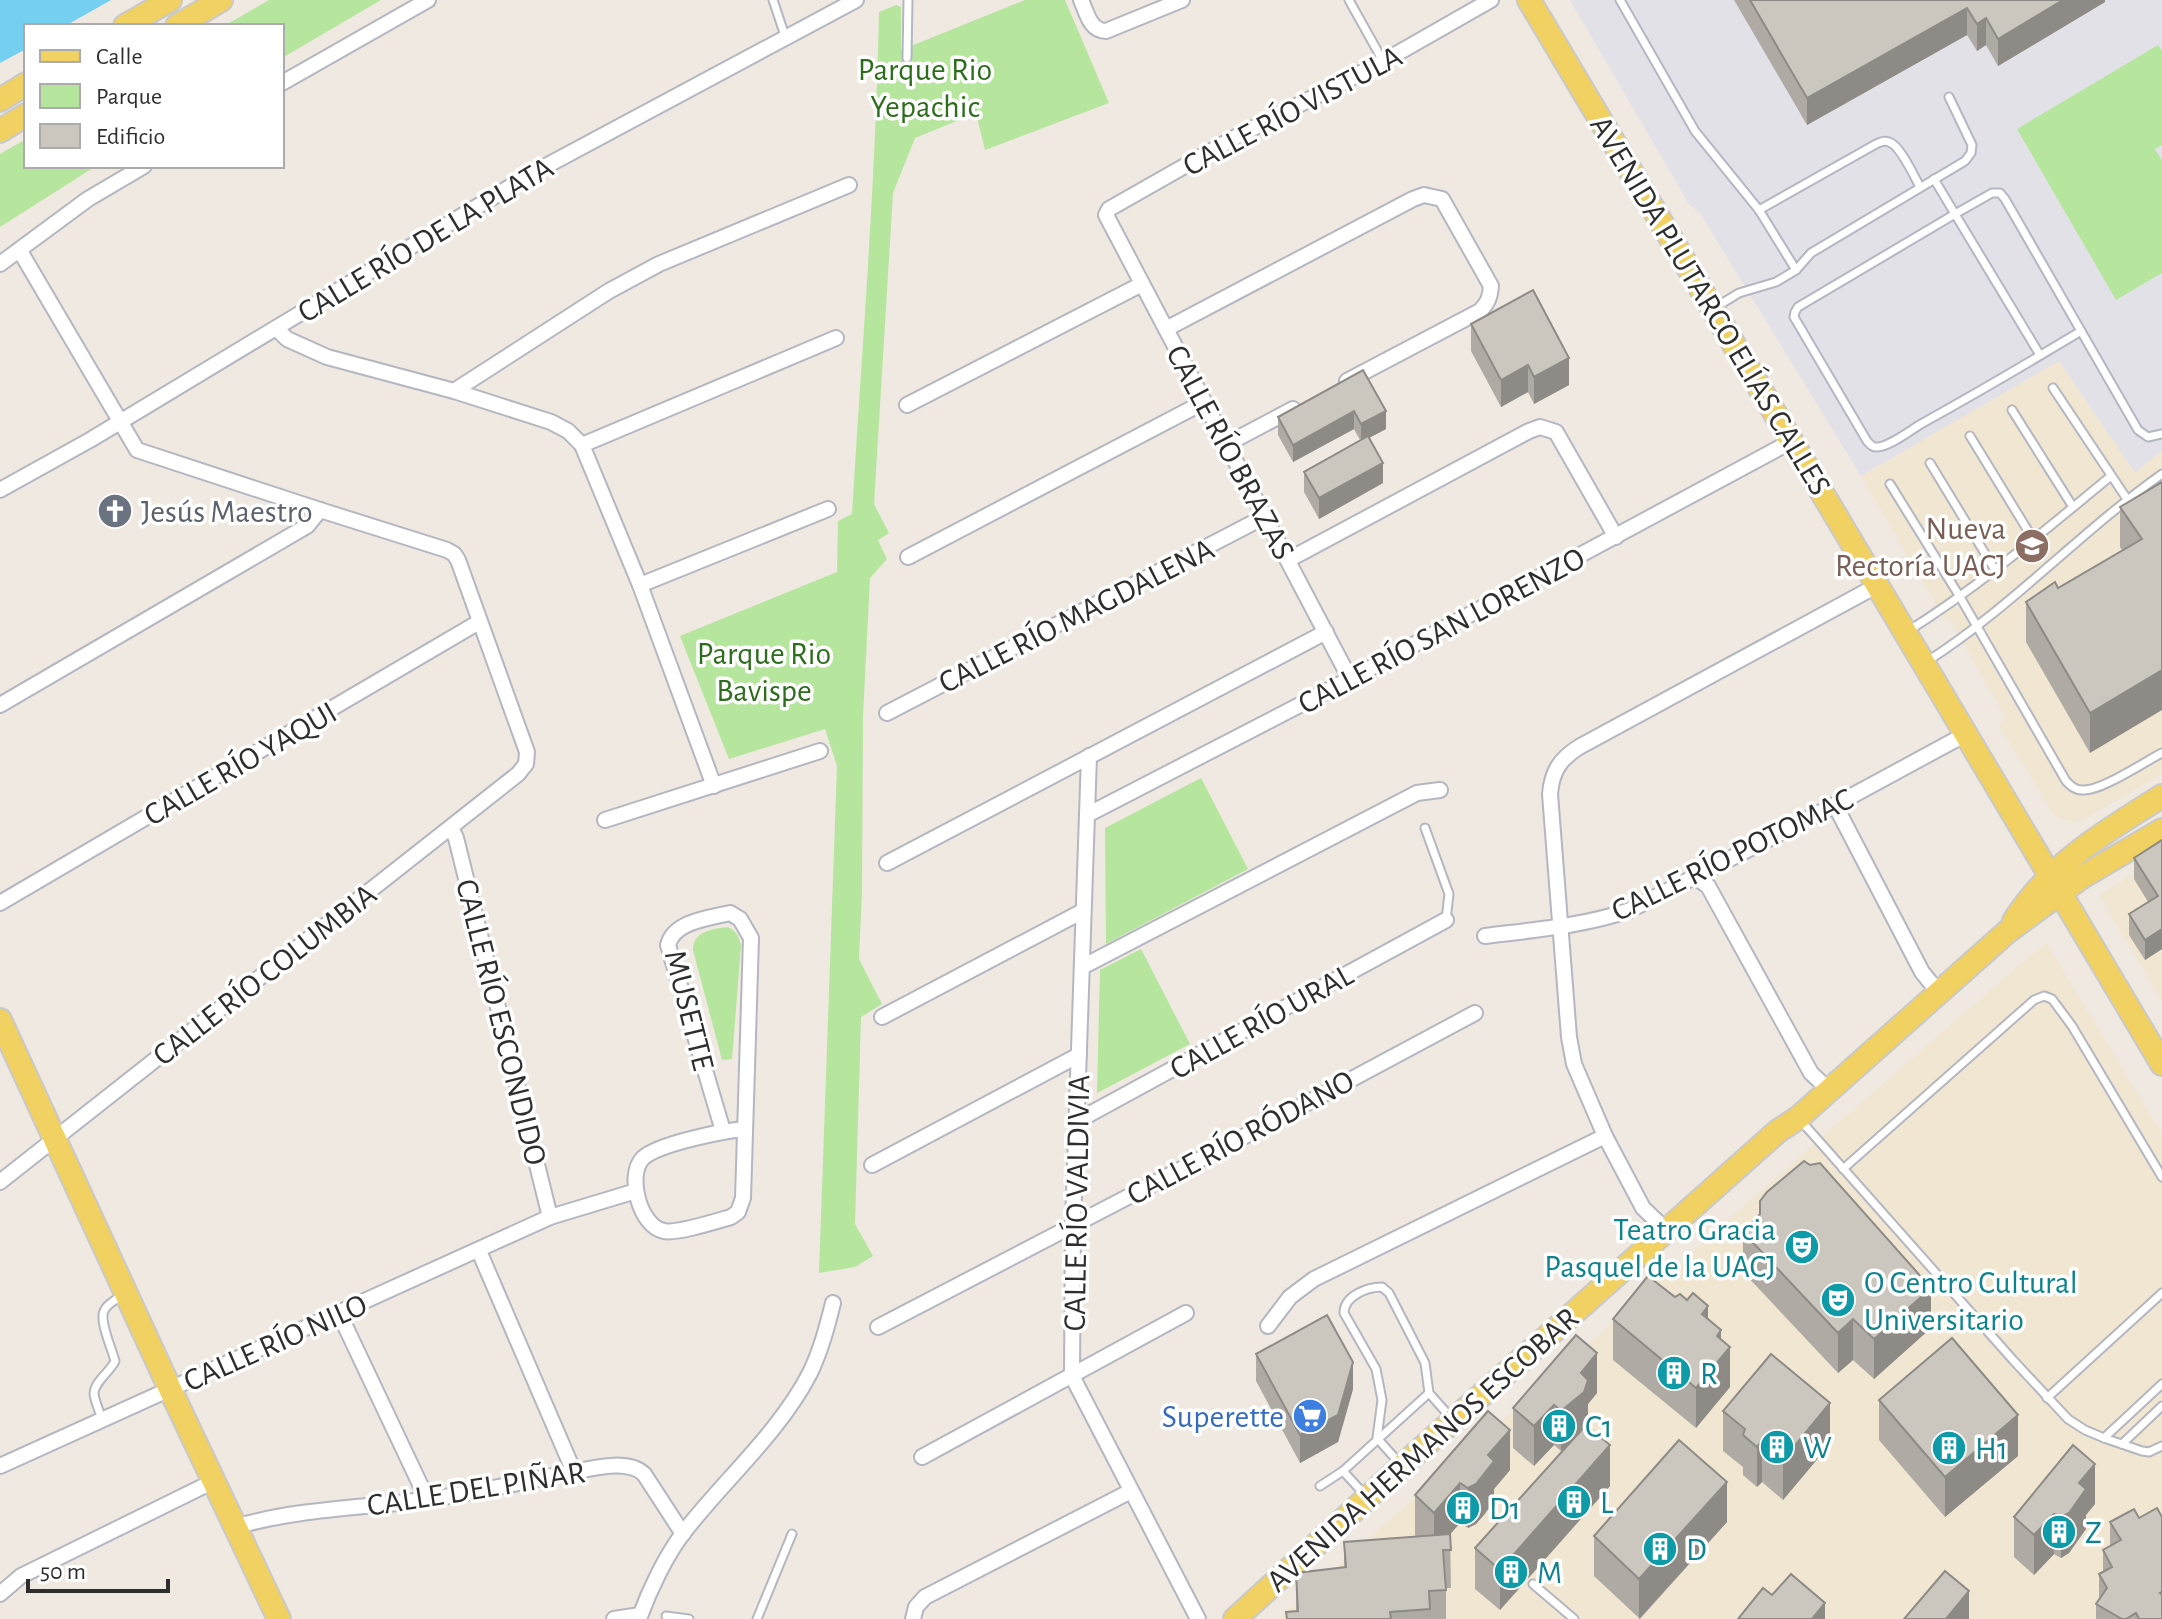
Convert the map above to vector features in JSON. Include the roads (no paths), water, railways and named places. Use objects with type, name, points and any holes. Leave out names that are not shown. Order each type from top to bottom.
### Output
[{"type":"main road","points":[[128,24],[170,0]]},
{"type":"main road","points":[[180,24],[221,0]]},
{"type":"main road","name":"AVENIDA PLUTARCO ELÍAS CALLES","points":[[1529,0],[2162,1064]]},
{"type":"main road","points":[[0,100],[24,85]]},
{"type":"main road","points":[[0,131],[24,116]]},
{"type":"main road","name":"AVENIDA HERMANOS ESCOBAR","points":[[2056,884],[2090,842],[2162,796]]},
{"type":"main road","name":"AVENIDA HERMANOS ESCOBAR","points":[[1235,1619],[1666,1230],[1778,1131],[1798,1118],[2007,932],[2029,898],[2056,884],[2082,877],[2162,830]]},
{"type":"main road","points":[[0,1020],[279,1619]]},
{"type":"street","points":[[284,82],[428,0]]},
{"type":"street","name":"CALLE RÍO DE LA PLATA","points":[[0,490],[120,422],[533,173],[856,0]]},
{"type":"street","points":[[1081,0],[1092,25],[1099,31],[1106,31],[1182,0]]},
{"type":"street","name":"CALLE RÍO VISTULA","points":[[1112,226],[1106,215],[1109,209],[1491,0]]},
{"type":"street","points":[[0,264],[88,199],[141,168]]},
{"type":"street","points":[[454,391],[609,291],[659,264],[849,185]]},
{"type":"street","points":[[1166,329],[1413,199],[1424,195],[1442,199],[1491,286],[1487,304],[1480,311],[1339,385]]},
{"type":"street","name":"CALLE RÍO BRAZAS","points":[[1112,226],[1350,679]]},
{"type":"street","points":[[20,251],[137,450],[447,550],[458,560],[479,622]]},
{"type":"street","points":[[907,405],[1142,284]]},
{"type":"street","points":[[276,328],[287,339],[327,357],[454,391],[551,422],[568,431],[582,445],[640,585],[714,786]]},
{"type":"street","points":[[582,445],[836,338]]},
{"type":"street","points":[[1227,444],[1311,400]]},
{"type":"street","points":[[908,557],[1204,402]]},
{"type":"street","points":[[1288,560],[1540,427],[1556,432],[1616,537]]},
{"type":"street","name":"CALLE RÍO SAN LORENZO","points":[[1087,815],[1350,679],[1792,441]]},
{"type":"street","points":[[640,585],[828,509]]},
{"type":"street","points":[[0,705],[307,526],[320,510]]},
{"type":"street","name":"CALLE RÍO MAGDALENA","points":[[887,713],[1264,517]]},
{"type":"street","points":[[1666,1230],[1643,1208],[1605,1136],[1574,1064],[1569,1037],[1550,794],[1552,779],[1557,766],[1567,754],[1878,585]]},
{"type":"street","name":"CALLE RÍO COLUMBIA","points":[[0,1182],[518,774],[526,764],[527,752],[479,622]]},
{"type":"street","name":"CALLE RÍO YAQUI","points":[[0,903],[479,622]]},
{"type":"street","name":"CALLE RÍO SAN LORENZO","points":[[887,863],[1326,632]]},
{"type":"street","name":"CALLE RÍO POTOMAC","points":[[1485,936],[1561,926],[1630,910],[1966,734]]},
{"type":"street","points":[[605,820],[820,751]]},
{"type":"street","name":"CALLE RÍO VALDIVIA","points":[[1089,756],[1073,1224],[1072,1376],[1198,1619]]},
{"type":"street","points":[[1082,967],[1417,793],[1440,790]]},
{"type":"street","points":[[1835,805],[1922,972],[1939,993]]},
{"type":"street","name":"CALLE RÍO ESCONDIDO","points":[[451,828],[550,1217]]},
{"type":"street","points":[[1695,877],[1708,886],[1811,1073],[1829,1090]]},
{"type":"street","points":[[882,1017],[1083,911]]},
{"type":"street","name":"MUSETTE","points":[[636,1191],[643,1213],[653,1227],[667,1232],[731,1217],[738,1212],[743,1198],[751,938],[740,919],[730,913],[686,925],[670,939],[668,950],[723,1131]]},
{"type":"street","name":"CALLE RÍO URAL","points":[[1077,1121],[1446,920]]},
{"type":"street","name":"CALLE RÍO RÓDANO","points":[[878,1327],[1475,1013]]},
{"type":"street","points":[[872,1165],[1079,1055]]},
{"type":"street","points":[[550,1217],[636,1191],[635,1173],[640,1161],[650,1152],[723,1131],[744,1129]]},
{"type":"street","points":[[1268,1326],[1290,1297],[1314,1279],[1605,1136]]},
{"type":"street","name":"CALLE RÍO NILO","points":[[0,1466],[550,1217]]},
{"type":"street","points":[[479,1251],[574,1472]]},
{"type":"street","points":[[614,1619],[639,1617],[683,1534],[790,1403],[815,1362],[833,1303]]},
{"type":"street","points":[[339,1313],[427,1499]]},
{"type":"street","points":[[922,1457],[1186,1313]]},
{"type":"street","name":"CALLE DEL PIÑAR","points":[[235,1527],[264,1518],[427,1499],[625,1464],[638,1468],[644,1474],[683,1534]]},
{"type":"street","points":[[0,1594],[21,1576],[214,1481]]},
{"type":"street","points":[[913,1619],[916,1607],[925,1597],[1131,1491]]},
{"type":"lane","points":[[773,0],[785,36]]},
{"type":"lane","points":[[907,58],[908,0]]},
{"type":"lane","points":[[1349,0],[1384,61]]},
{"type":"lane","points":[[1620,0],[1695,131],[1759,210],[1796,270]]},
{"type":"lane","points":[[1714,308],[1739,293],[1776,282],[1796,270],[1811,253],[1965,161],[1972,145],[1949,97]]},
{"type":"lane","points":[[1759,210],[1884,141],[1897,147],[1920,187]]},
{"type":"lane","points":[[1934,179],[2040,355]]},
{"type":"lane","points":[[2081,331],[1877,447],[1867,441],[1794,317],[1798,307],[1992,193],[2000,193],[2005,199],[2081,331],[2138,430],[2148,437],[2162,434]]},
{"type":"lane","points":[[2053,388],[2127,499]]},
{"type":"lane","points":[[2012,410],[2073,507]]},
{"type":"lane","points":[[1970,436],[2033,539]]},
{"type":"lane","points":[[1930,463],[1995,570]]},
{"type":"lane","points":[[1924,663],[1977,626],[2127,499],[2162,474]]},
{"type":"lane","points":[[1906,632],[1960,597],[2111,476]]},
{"type":"lane","points":[[1890,484],[1960,597],[2066,781],[2084,791],[2097,789],[2162,753]]},
{"type":"lane","points":[[1425,828],[1449,894],[1446,920]]},
{"type":"lane","points":[[1843,1169],[2034,1000],[2044,996],[2052,999],[2072,1026],[2162,1177]]},
{"type":"lane","points":[[1798,1118],[2068,1419],[2104,1438],[2149,1452],[2162,1446]]},
{"type":"lane","points":[[1402,1466],[1377,1438],[1382,1400],[1376,1369],[1344,1313],[1348,1300],[1371,1287],[1382,1287],[1389,1293],[1425,1363],[1429,1393],[1454,1421]]},
{"type":"lane","points":[[102,1420],[94,1396],[95,1389],[115,1361],[102,1320],[103,1311],[126,1293]]},
{"type":"lane","points":[[2047,1398],[2162,1293]]},
{"type":"lane","points":[[2104,1438],[2162,1384]]},
{"type":"lane","points":[[1320,1486],[1343,1471],[1429,1393]]},
{"type":"lane","points":[[2122,1444],[2162,1406]]},
{"type":"lane","points":[[1343,1471],[1368,1499]]},
{"type":"lane","points":[[757,1619],[792,1534]]},
{"type":"lane","points":[[1533,1584],[1574,1619]]},
{"type":"lane","points":[[666,1616],[689,1619]]},
{"type":"water","points":[[0,0],[111,0],[69,24],[24,24],[24,50],[0,63]]},
{"type":"place","name":"Jesús Maestro","points":[[115,511]]},
{"type":"place","name":"Nueva Rectoría UACJ","points":[[2032,546]]},
{"type":"place","name":"Teatro Gracia Pasquel de la UACJ","points":[[1802,1247]]},
{"type":"place","name":"O Centro Cultural Universitario","points":[[1838,1300]]},
{"type":"place","name":"R","points":[[1674,1373]]},
{"type":"place","name":"Superette","points":[[1310,1416]]},
{"type":"place","name":"C1","points":[[1559,1426]]},
{"type":"place","name":"W","points":[[1777,1447]]},
{"type":"place","name":"H1","points":[[1949,1448]]},
{"type":"place","name":"L","points":[[1574,1502]]},
{"type":"place","name":"D1","points":[[1463,1508]]},
{"type":"place","name":"Z","points":[[2059,1532]]},
{"type":"place","name":"D","points":[[1660,1549]]},
{"type":"place","name":"M","points":[[1511,1572]]},
{"type":"park label","name":"Parque Rio Yepachic","points":[[925,88]]},
{"type":"park label","name":"Parque Rio Bavispe","points":[[764,672]]}]
